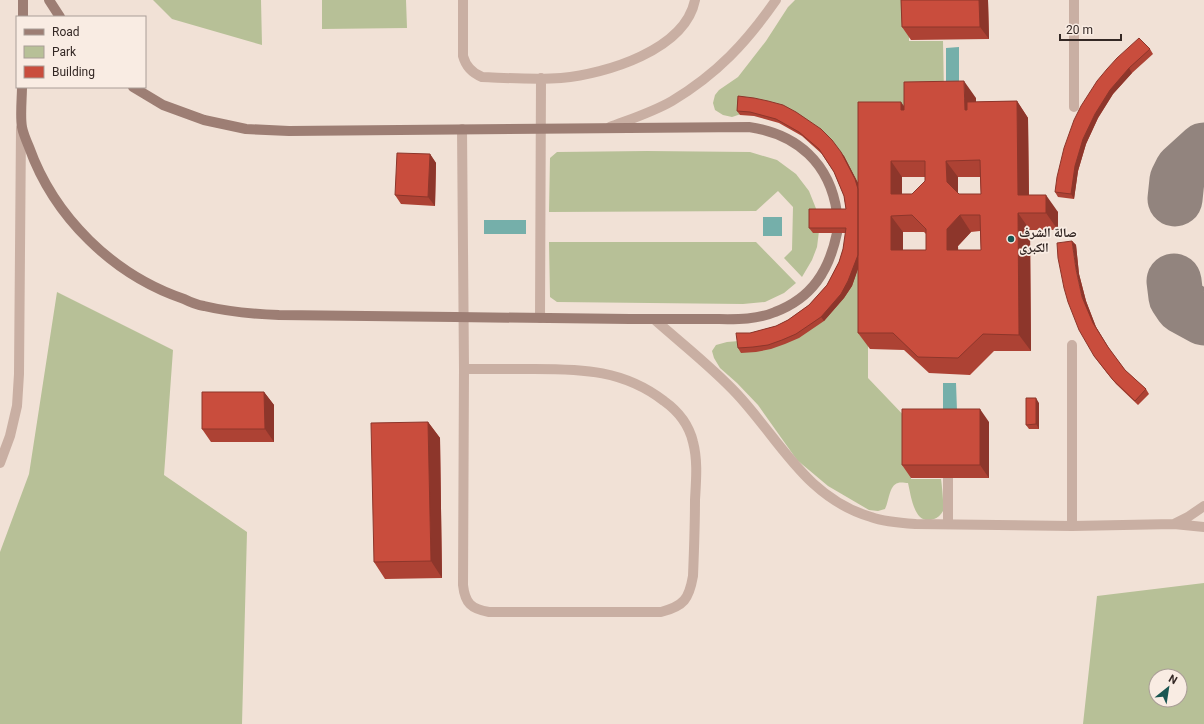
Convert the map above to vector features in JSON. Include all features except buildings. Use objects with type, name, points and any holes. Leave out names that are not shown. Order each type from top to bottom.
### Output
[{"type":"street","points":[[23,0],[23,16]]},
{"type":"street","points":[[49,0],[59,16]]},
{"type":"street","points":[[463,0],[463,56],[469,70],[482,78],[560,78],[602,70],[622,64],[644,54],[672,37],[682,28],[689,17],[695,0]]},
{"type":"street","points":[[610,127],[642,116],[671,101],[699,83],[724,63],[747,39],[776,0]]},
{"type":"street","points":[[1074,0],[1074,107]]},
{"type":"street","points":[[540,318],[541,78]]},
{"type":"street","points":[[0,463],[10,436],[17,406],[19,374],[22,88]]},
{"type":"street","points":[[135,88],[163,104],[197,118],[246,129],[289,131],[610,127],[749,127],[764,129],[779,134],[792,141],[805,151],[815,162],[824,174],[831,188],[837,213]]},
{"type":"street","points":[[21,126],[34,162],[52,195],[75,226],[102,253],[133,276],[167,294],[203,306],[241,313],[279,315],[654,319],[743,319],[759,317],[787,307],[812,288],[822,276],[829,263],[837,233]]},
{"type":"street","points":[[462,129],[464,369],[463,585],[465,595],[470,604],[478,610],[488,612],[661,612],[674,609],[684,601],[691,589],[693,576],[697,461],[693,441],[685,423],[673,408],[657,395],[640,386],[622,378],[602,372],[582,370],[464,369]]},
{"type":"street","points":[[654,319],[738,394],[795,465],[811,482],[830,497],[849,508],[870,517],[893,522],[916,524],[1072,526],[1174,524],[1204,527]]},
{"type":"street","points":[[1072,345],[1072,526]]},
{"type":"street","points":[[948,476],[948,524]]},
{"type":"street","points":[[1174,524],[1188,517],[1204,506]]},
{"type":"green space","points":[[153,0],[261,0],[262,45],[172,19]]},
{"type":"green space","points":[[322,0],[406,0],[407,28],[322,29]]},
{"type":"green space","points":[[795,0],[909,0],[909,41],[943,41],[944,95],[868,213],[840,164],[783,118],[741,114],[732,117],[723,115],[715,110],[713,103],[715,95],[719,90],[738,77],[766,41],[788,7]]},
{"type":"green space","points":[[557,152],[750,152],[777,160],[796,174],[809,191],[817,211],[819,231],[817,247],[812,260],[802,277],[784,258],[792,250],[793,207],[778,191],[756,211],[549,212],[550,158]]},
{"type":"green space","points":[[868,233],[868,378],[910,422],[911,479],[941,479],[943,511],[934,519],[927,520],[918,514],[912,502],[908,483],[895,484],[891,490],[885,509],[878,511],[869,510],[828,486],[797,460],[758,405],[720,368],[712,351],[716,345],[727,342],[798,330]]},
{"type":"green space","points":[[549,242],[756,242],[796,283],[784,293],[765,302],[743,304],[557,302],[550,297]]},
{"type":"green space","points":[[57,292],[173,350],[164,475],[247,532],[242,724],[0,724],[0,552],[29,474]]},
{"type":"green space","points":[[1204,583],[1204,724],[1083,724],[1097,596]]},
{"type":"water","points":[[959,47],[959,89],[946,89],[946,48]]},
{"type":"water","points":[[763,217],[782,217],[782,236],[763,236]]},
{"type":"water","points":[[484,220],[526,220],[526,234],[484,234]]},
{"type":"water","points":[[943,383],[956,383],[957,411],[943,411]]},
{"type":"taxiway","points":[[1175,199],[1177,180],[1182,170],[1204,150]]},
{"type":"taxiway","points":[[1174,281],[1176,297],[1182,306],[1204,318]]},
{"type":"place","name":"صالة الشرف الكبرى","points":[[1011,239]]}]
